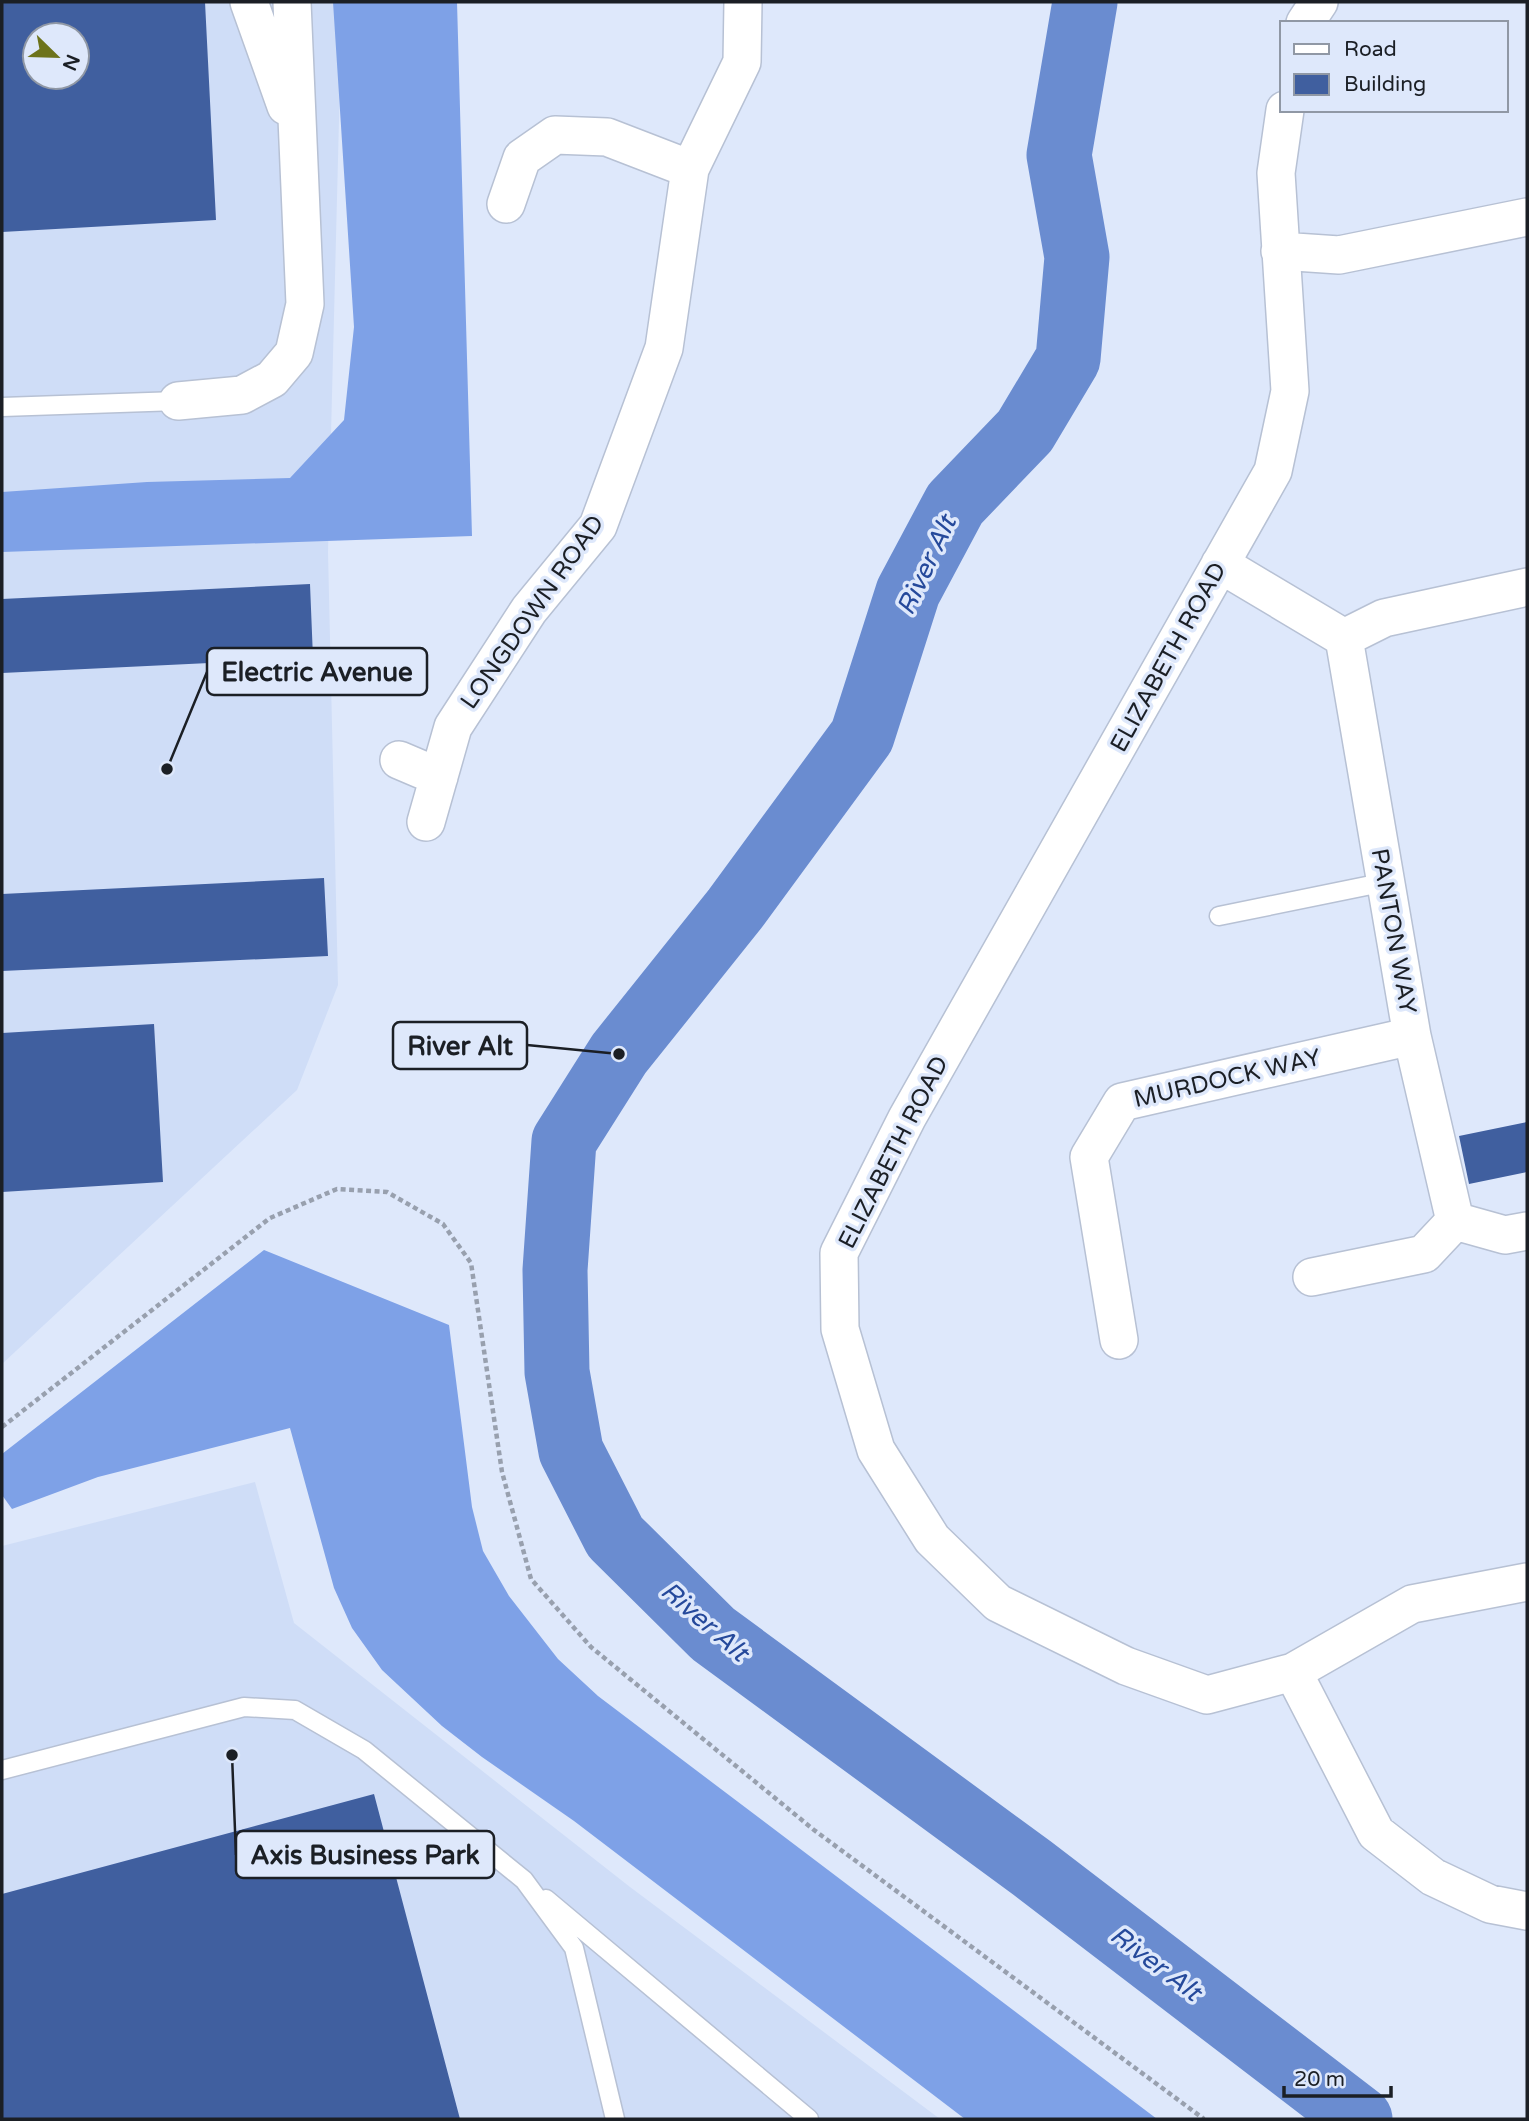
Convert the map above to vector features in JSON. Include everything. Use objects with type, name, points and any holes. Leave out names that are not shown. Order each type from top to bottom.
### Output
[{"type":"street","points":[[249,2],[298,138]]},
{"type":"street","points":[[178,401],[242,395],[272,379],[294,353],[306,304],[292,2]]},
{"type":"street","name":"LONGDOWN ROAD","points":[[426,822],[453,727],[530,610],[598,526],[664,348],[690,169],[742,62],[743,2]]},
{"type":"street","points":[[1307,21],[1319,2]]},
{"type":"street","name":"ELIZABETH ROAD","points":[[1285,112],[1276,173],[1290,391],[1273,471],[907,1118],[839,1253],[840,1329],[876,1450],[932,1539],[998,1603],[1126,1667],[1208,1695],[1293,1672],[1412,1604],[1527,1582]]},
{"type":"street","points":[[506,204],[522,158],[555,135],[607,137],[690,169]]},
{"type":"street","points":[[1280,251],[1339,255],[1527,217]]},
{"type":"street","points":[[1220,564],[1345,638],[1384,618],[1527,587]]},
{"type":"street","name":"PANTON WAY","points":[[1345,638],[1412,1037],[1454,1221]]},
{"type":"street","points":[[399,760],[439,777]]},
{"type":"street","name":"MURDOCK WAY","points":[[1119,1340],[1089,1157],[1122,1102],[1412,1037]]},
{"type":"street","points":[[1312,1277],[1424,1254],[1454,1221],[1505,1235],[1527,1231]]},
{"type":"street","points":[[1293,1672],[1376,1833],[1433,1877],[1490,1904],[1527,1911]]},
{"type":"lane","points":[[2,407],[178,401]]},
{"type":"lane","points":[[1219,916],[1386,882]]},
{"type":"lane","points":[[2,1770],[244,1706],[295,1710],[364,1749],[809,2119]]},
{"type":"lane","points":[[524,1880],[574,1948],[615,2119]]},
{"type":"path","points":[[2,1427],[270,1218],[337,1189],[387,1192],[443,1224],[471,1263],[502,1472],[531,1579],[592,1647],[814,1830],[1204,2119]]},
{"type":"shaded area","points":[[2,2],[342,2],[328,552],[338,985],[297,1090],[2,1364]]},
{"type":"shaded area","points":[[333,2],[457,2],[472,536],[2,552],[2,492],[147,482],[290,478],[344,420],[354,327]]},
{"type":"shaded area","points":[[264,1250],[449,1325],[472,1507],[483,1551],[509,1596],[558,1659],[598,1696],[1157,2119],[965,2119],[574,1821],[442,1726],[382,1670],[352,1628],[334,1588],[290,1428],[98,1477],[12,1509],[2,1495],[2,1454]]},
{"type":"shaded area","points":[[255,1482],[294,1623],[630,1887],[940,2119],[2,2119],[2,1546]]},
{"type":"building","points":[[2,2],[205,2],[216,220],[2,232]]},
{"type":"building","points":[[310,584],[313,658],[2,673],[2,599]]},
{"type":"building","points":[[324,878],[328,956],[2,971],[2,894]]},
{"type":"building","points":[[154,1024],[163,1182],[2,1192],[2,1033]]},
{"type":"building","points":[[1527,1122],[1527,1172],[1469,1184],[1459,1136]]},
{"type":"building","points":[[374,1794],[460,2119],[2,2119],[2,1894]]},
{"type":"waterway","name":"River Alt","points":[[1085,2],[1059,155],[1077,257],[1068,359],[1025,431],[955,504],[908,592],[862,736],[735,909],[619,1054],[564,1141],[555,1270],[557,1372],[571,1451],[615,1537],[713,1634],[1032,1868],[1360,2119]]},
{"type":"place","name":"Electric Avenue","points":[[167,769]]},
{"type":"place","name":"River Alt","points":[[619,1054]]},
{"type":"place","name":"Axis Business Park","points":[[232,1755]]}]
